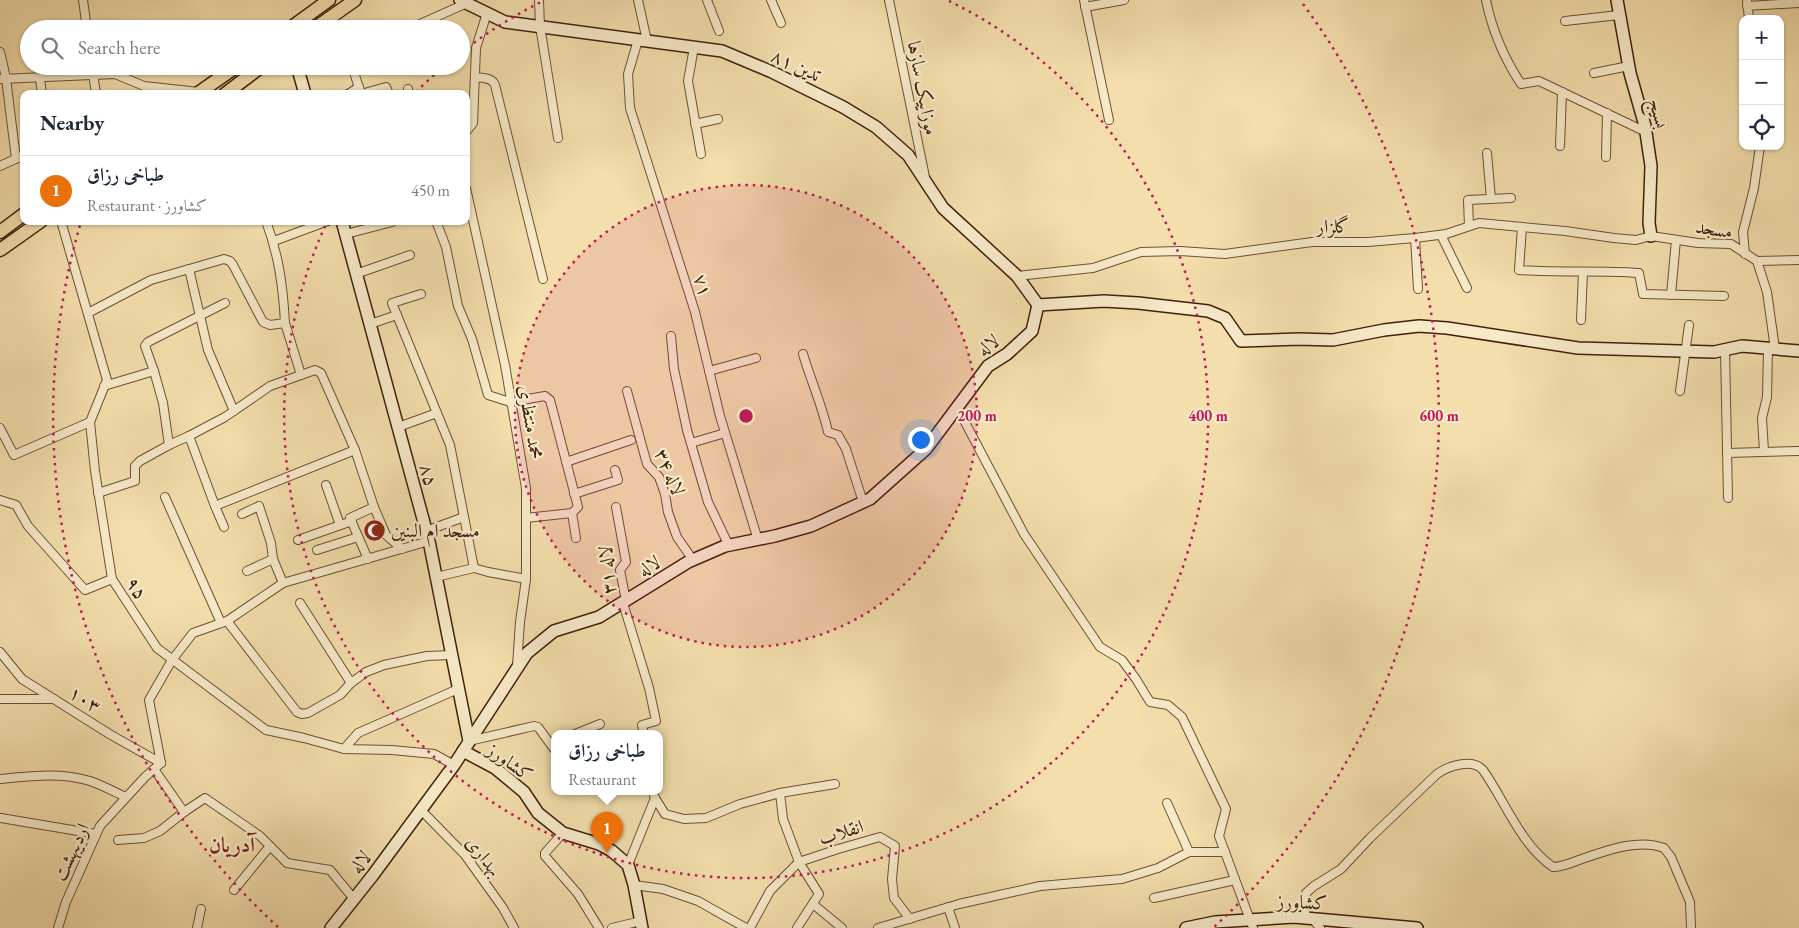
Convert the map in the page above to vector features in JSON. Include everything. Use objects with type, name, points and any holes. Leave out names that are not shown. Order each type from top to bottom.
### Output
[{"type":"main road","points":[[301,20],[329,0]]},
{"type":"main road","points":[[327,20],[355,0]]},
{"type":"main road","points":[[203,90],[225,75]]},
{"type":"main road","points":[[235,75],[239,84]]},
{"type":"main road","points":[[229,90],[250,75]]},
{"type":"main road","points":[[215,82],[220,90]]},
{"type":"main road","points":[[0,232],[20,217]]},
{"type":"main road","points":[[0,250],[35,225]]},
{"type":"street","points":[[83,0],[86,20]]},
{"type":"street","points":[[539,0],[540,26],[558,138]]},
{"type":"street","name":"۷۱","points":[[638,0],[642,40],[628,74],[630,108],[695,312],[726,433],[758,540]]},
{"type":"street","points":[[707,0],[719,30]]},
{"type":"street","points":[[771,0],[781,23]]},
{"type":"street","name":"موزاییک سازها","points":[[889,0],[926,183]]},
{"type":"street","points":[[1109,120],[1084,4],[1124,0]]},
{"type":"street","points":[[1486,0],[1489,17],[1501,50],[1521,84],[1539,81],[1646,132]]},
{"type":"street","name":"بسیج","points":[[1617,0],[1629,66],[1646,132],[1651,166],[1649,222],[1651,236]]},
{"type":"street","points":[[427,20],[464,2]]},
{"type":"street","name":"تدین ۸۱","points":[[464,2],[505,22],[722,51],[772,72],[843,107],[876,127],[908,155],[943,208],[1017,276],[1038,305]]},
{"type":"street","points":[[1747,3],[1799,2]]},
{"type":"street","points":[[470,127],[473,123],[476,48],[487,13]]},
{"type":"street","points":[[1565,21],[1619,15]]},
{"type":"street","points":[[694,48],[688,81],[701,154]]},
{"type":"street","points":[[0,52],[16,160]]},
{"type":"street","points":[[1594,73],[1629,66]]},
{"type":"street","points":[[3,79],[104,75]]},
{"type":"street","points":[[117,75],[144,86],[175,90]]},
{"type":"street","points":[[300,75],[304,90]]},
{"type":"street","points":[[355,75],[360,90]]},
{"type":"street","points":[[93,76],[95,90]]},
{"type":"street","points":[[475,78],[490,79],[495,85],[543,278]]},
{"type":"street","points":[[40,79],[41,90]]},
{"type":"street","points":[[374,90],[386,86],[388,90]]},
{"type":"street","points":[[354,90],[359,87]]},
{"type":"street","points":[[1560,146],[1562,92]]},
{"type":"street","points":[[1606,156],[1607,112]]},
{"type":"street","points":[[695,124],[718,119]]},
{"type":"street","points":[[1745,254],[1743,232],[1754,188],[1759,150]]},
{"type":"street","points":[[1488,153],[1490,199]]},
{"type":"street","points":[[0,166],[20,158]]},
{"type":"street","points":[[1470,226],[1468,200],[1511,198]]},
{"type":"street","name":"محمد منتظری","points":[[470,206],[505,365],[526,488],[526,579],[520,622],[517,666]]},
{"type":"street","name":"گلزار","points":[[1017,276],[1093,268],[1141,252],[1180,251],[1225,254],[1312,242],[1368,242],[1415,238],[1440,234],[1479,223],[1636,240],[1651,236]]},
{"type":"street","name":"۹۵","points":[[62,225],[107,380],[90,422],[98,493],[112,579],[157,648],[266,730],[344,749],[392,750],[434,754],[454,765]]},
{"type":"street","points":[[268,225],[274,241],[284,288],[285,324],[301,375]]},
{"type":"street","points":[[274,241],[317,225]]},
{"type":"street","name":"۸۵","points":[[343,225],[427,536],[469,741]]},
{"type":"street","points":[[346,234],[380,225]]},
{"type":"street","points":[[438,225],[446,247],[458,306],[472,339],[488,395],[510,402],[545,396],[548,398],[578,507],[572,513],[526,518]]},
{"type":"street","points":[[1522,227],[1519,270],[1639,273],[1643,294],[1724,296]]},
{"type":"street","points":[[1440,234],[1467,288]]},
{"type":"street","name":"مسجد","points":[[1651,236],[1698,243],[1731,244],[1758,261],[1799,260]]},
{"type":"street","points":[[1415,238],[1418,289]]},
{"type":"street","points":[[1671,295],[1676,240]]},
{"type":"street","points":[[356,274],[410,255]]},
{"type":"street","points":[[88,313],[151,280],[224,259],[230,261],[262,322],[270,325],[285,324]]},
{"type":"street","points":[[1758,261],[1767,292],[1771,349],[1767,397],[1762,418],[1764,451]]},
{"type":"street","points":[[189,269],[208,350],[234,411]]},
{"type":"street","points":[[1581,320],[1583,272]]},
{"type":"street","points":[[421,294],[392,303],[450,445],[474,568]]},
{"type":"street","points":[[1038,305],[1104,302],[1147,304],[1208,311],[1225,318],[1241,341],[1333,340],[1419,326],[1447,328],[1562,346],[1714,352],[1742,346],[1799,351]]},
{"type":"street","points":[[169,445],[163,402],[145,346],[148,342],[225,303]]},
{"type":"street","name":"لاله","points":[[331,928],[454,765],[527,652],[554,631],[599,617],[693,560],[729,546],[811,526],[870,499],[926,450],[988,366],[1007,354],[1032,331],[1038,305]]},
{"type":"street","points":[[370,324],[397,315]]},
{"type":"street","points":[[1680,391],[1689,326]]},
{"type":"street","points":[[671,336],[679,397],[691,443],[708,502],[729,546]]},
{"type":"street","points":[[1725,350],[1728,498]]},
{"type":"street","points":[[803,354],[811,382],[823,409],[828,432],[838,435],[842,442],[863,502]]},
{"type":"street","points":[[709,370],[756,358]]},
{"type":"street","points":[[98,493],[135,481],[136,466],[140,461],[234,411],[270,386],[315,370],[321,373],[355,450],[374,507],[386,534],[402,549]]},
{"type":"street","points":[[104,386],[154,371]]},
{"type":"street","name":"لاله ۳۴","points":[[627,391],[647,464],[659,477],[677,537],[693,560]]},
{"type":"street","points":[[957,407],[1024,534],[1100,647],[1122,660],[1150,702],[1168,705],[1182,717],[1226,809],[1219,836],[1251,924]]},
{"type":"street","points":[[398,427],[437,413]]},
{"type":"street","points":[[0,428],[14,455],[90,422]]},
{"type":"street","points":[[691,443],[726,433]]},
{"type":"street","points":[[189,436],[224,527]]},
{"type":"street","points":[[566,462],[631,440]]},
{"type":"street","points":[[215,506],[355,450]]},
{"type":"street","points":[[1727,453],[1799,450]]},
{"type":"street","points":[[574,494],[618,480],[615,470]]},
{"type":"street","points":[[326,485],[340,525]]},
{"type":"street","points":[[165,497],[224,622],[297,712],[302,714],[308,713],[340,696],[350,683],[366,672],[384,664],[427,656],[451,655]]},
{"type":"street","points":[[0,500],[16,504],[28,526],[85,590],[112,579]]},
{"type":"street","points":[[242,514],[259,506],[271,543],[273,559],[283,583]]},
{"type":"street","points":[[368,559],[350,518],[374,507]]},
{"type":"street","name":"لاله ۳۱","points":[[616,507],[626,562],[620,570],[624,602],[649,688],[656,721],[642,725],[643,730]]},
{"type":"street","points":[[572,513],[576,538]]},
{"type":"street","points":[[161,763],[149,700],[172,660],[193,632],[224,622],[283,583],[402,549],[464,517]]},
{"type":"street","points":[[298,540],[352,521]]},
{"type":"street","points":[[316,550],[358,537]]},
{"type":"street","points":[[247,571],[273,559]]},
{"type":"street","points":[[436,577],[474,568],[526,579]]},
{"type":"street","points":[[300,603],[350,683]]},
{"type":"street","name":"۱۰۳","points":[[0,652],[22,679],[111,735],[161,763]]},
{"type":"street","points":[[344,749],[358,733],[458,690]]},
{"type":"street","points":[[0,699],[54,699]]},
{"type":"street","points":[[585,730],[600,724]]},
{"type":"street","points":[[469,741],[534,726],[538,727],[551,743]]},
{"type":"street","name":"کشاورز","points":[[462,751],[495,768],[524,792],[538,813],[563,833],[612,850],[628,864]]},
{"type":"street","name":"اردیبهشت","points":[[58,928],[66,902],[100,826],[161,763]]},
{"type":"street","points":[[1320,928],[1309,918],[1306,893],[1341,869],[1436,774],[1449,767],[1471,764],[1479,766],[1483,770],[1524,835],[1553,867],[1616,848],[1647,844],[1664,848],[1671,857],[1690,902],[1691,928]]},
{"type":"street","points":[[154,769],[184,812]]},
{"type":"street","points":[[0,779],[49,774],[72,777],[92,782],[126,797]]},
{"type":"street","points":[[654,795],[665,814],[684,819],[706,818],[740,804],[780,793],[835,784]]},
{"type":"street","points":[[780,793],[783,819],[799,862],[819,894],[797,928]]},
{"type":"street","points":[[612,928],[642,924],[628,864],[654,795]]},
{"type":"street","points":[[118,840],[144,838],[160,831],[205,798],[260,836],[287,862],[330,870],[354,899]]},
{"type":"street","points":[[1167,803],[1189,852]]},
{"type":"street","name":"بهداری","points":[[420,810],[465,855],[503,908],[514,928]]},
{"type":"street","points":[[1,818],[96,834]]},
{"type":"street","points":[[563,833],[545,853],[545,856],[578,894],[599,928]]},
{"type":"street","name":"انقلاب","points":[[752,927],[770,891],[799,862],[880,837],[894,846],[892,879],[894,898],[910,919]]},
{"type":"street","points":[[234,890],[270,846]]},
{"type":"street","points":[[878,928],[948,907],[1040,886],[1122,878],[1158,868],[1189,852],[1225,852]]},
{"type":"street","points":[[1154,898],[1235,880]]},
{"type":"street","points":[[634,885],[663,889],[698,901],[752,927]]},
{"type":"street","points":[[813,904],[842,928]]},
{"type":"street","points":[[948,907],[955,928]]},
{"type":"street","points":[[197,928],[201,909]]},
{"type":"street","name":"کشاورز","points":[[1186,928],[1215,922],[1251,924],[1294,917],[1417,928]]},
{"type":"place","name":"مسجد ام البنین","points":[[375,530]]},
{"type":"place","name":"طباخی رزاق","points":[[607,853]]},
{"type":"district","name":"آدریان","points":[[232,844]]}]
